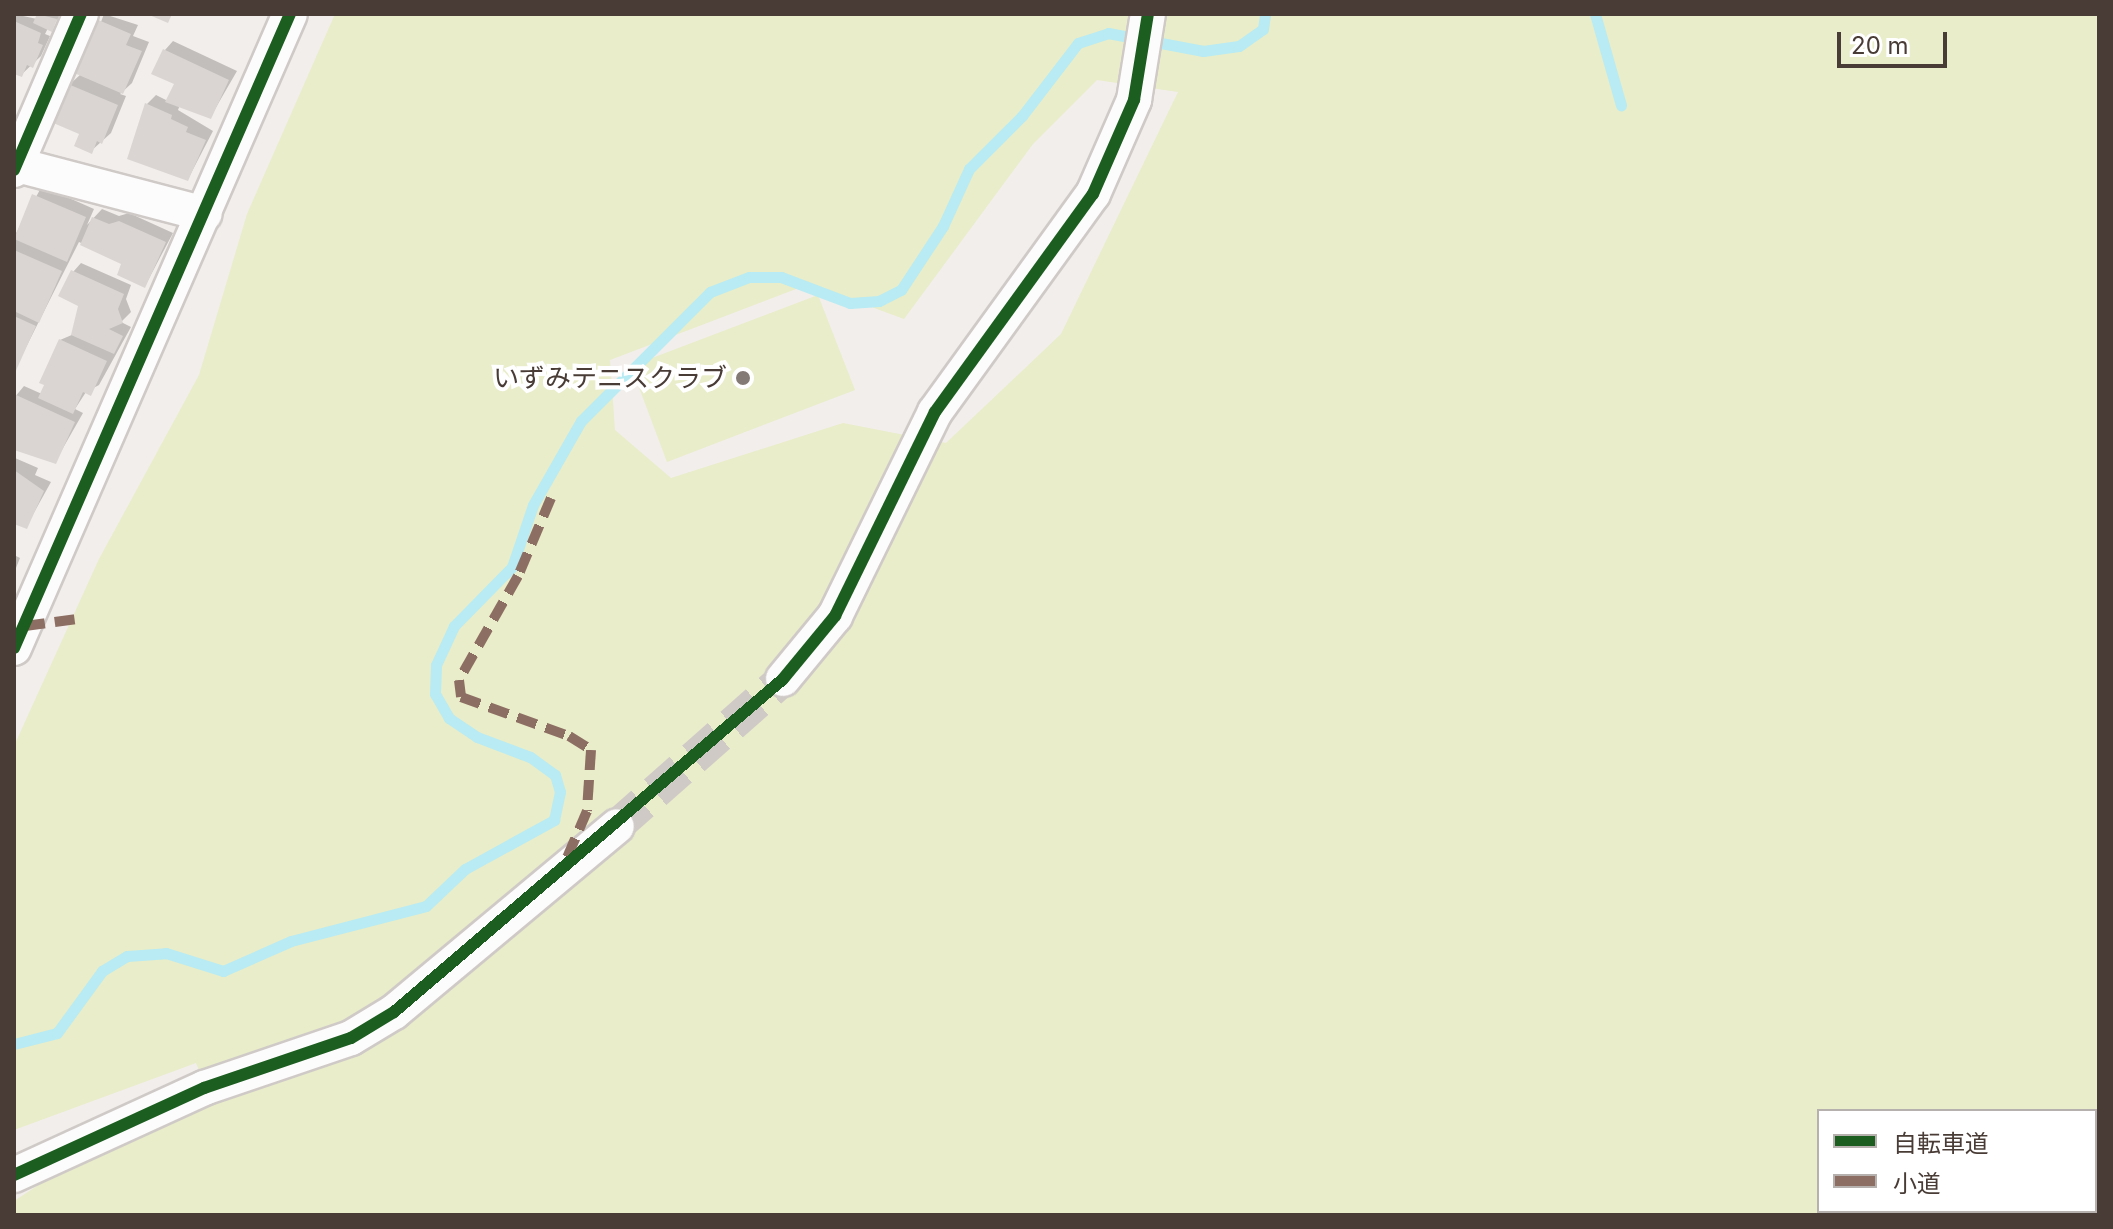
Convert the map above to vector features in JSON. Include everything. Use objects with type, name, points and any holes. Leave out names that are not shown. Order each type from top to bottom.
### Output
[{"type":"street","points":[[81,14],[15,166],[205,214]]},
{"type":"street","points":[[14,648],[290,14]]},
{"type":"street","points":[[783,679],[835,616],[935,412],[1093,194],[1134,100],[1148,14]]},
{"type":"street","points":[[14,1175],[204,1088],[351,1038],[394,1012],[617,826]]},
{"type":"green space","points":[[335,14],[2099,14],[2099,1215],[14,1215],[14,1201],[80,1158],[212,1102],[196,1063],[14,1130],[14,746],[99,559],[199,375],[247,214]],"holes":[[[1097,80],[1178,92],[1061,334],[946,443],[843,423],[671,478],[615,430],[610,360],[809,284],[904,319],[1033,144]]]},
{"type":"green space","name":"いずみテニスクラブ","points":[[818,295],[855,390],[667,462],[631,366]]},
{"type":"building","points":[[37,14],[57,19],[52,32],[33,23]]},
{"type":"building","points":[[147,14],[172,14],[168,23]]},
{"type":"building","points":[[96,19],[131,34],[126,45],[142,51],[123,94],[74,73]]},
{"type":"building","points":[[14,21],[41,33],[38,43],[43,45],[33,68],[27,65],[22,77],[14,74]]},
{"type":"building","points":[[163,49],[229,80],[211,119],[165,102],[174,84],[151,74]]},
{"type":"building","points":[[68,84],[118,105],[102,144],[97,141],[92,154],[74,146],[79,134],[51,122]]},
{"type":"building","points":[[145,103],[172,115],[171,119],[188,127],[186,132],[206,140],[188,181],[127,159]]},
{"type":"building","points":[[32,194],[86,217],[67,262],[14,239]]},
{"type":"building","points":[[92,217],[109,224],[119,221],[166,242],[145,288],[117,275],[121,264],[80,245]]},
{"type":"building","points":[[14,250],[62,271],[39,323],[14,311]]},
{"type":"building","points":[[71,270],[124,294],[118,309],[123,323],[109,329],[123,336],[114,354],[71,335],[78,306],[58,296]]},
{"type":"building","points":[[14,316],[36,326],[14,375]]},
{"type":"building","points":[[59,339],[107,361],[91,396],[83,392],[73,414],[38,398],[44,385],[39,383]]},
{"type":"building","points":[[14,394],[75,422],[56,464],[14,450]]},
{"type":"building","points":[[14,470],[44,491],[27,529],[14,524]]},
{"type":"waterway","points":[[14,1044],[57,1033],[102,971],[127,956],[166,953],[223,971],[291,941],[426,906],[465,869],[554,820],[560,792],[555,775],[530,757],[477,737],[449,718],[435,694],[436,665],[454,626],[512,567],[533,505],[581,421],[710,292],[749,277],[781,277],[850,303],[879,301],[901,290],[943,226],[969,169],[1022,116],[1078,43],[1108,33],[1203,51],[1239,46],[1263,29],[1265,14]]},
{"type":"waterway","points":[[1595,14],[1621,105]]},
{"type":"tunnel","points":[[617,826],[783,679]]},
{"type":"marked path","points":[[551,498],[518,576],[459,680],[461,697],[569,736],[591,750],[587,811],[566,860]]},
{"type":"marked path","points":[[25,626],[84,618]]},
{"type":"cycle path","points":[[14,170],[81,14]]},
{"type":"cycle path","points":[[14,648],[290,14]]},
{"type":"cycle path","points":[[14,1175],[204,1088],[351,1038],[394,1012],[783,679],[835,616],[935,412],[1093,194],[1134,100],[1148,14]]},
{"type":"place","name":"いずみテニスクラブ","points":[[743,378]]}]
